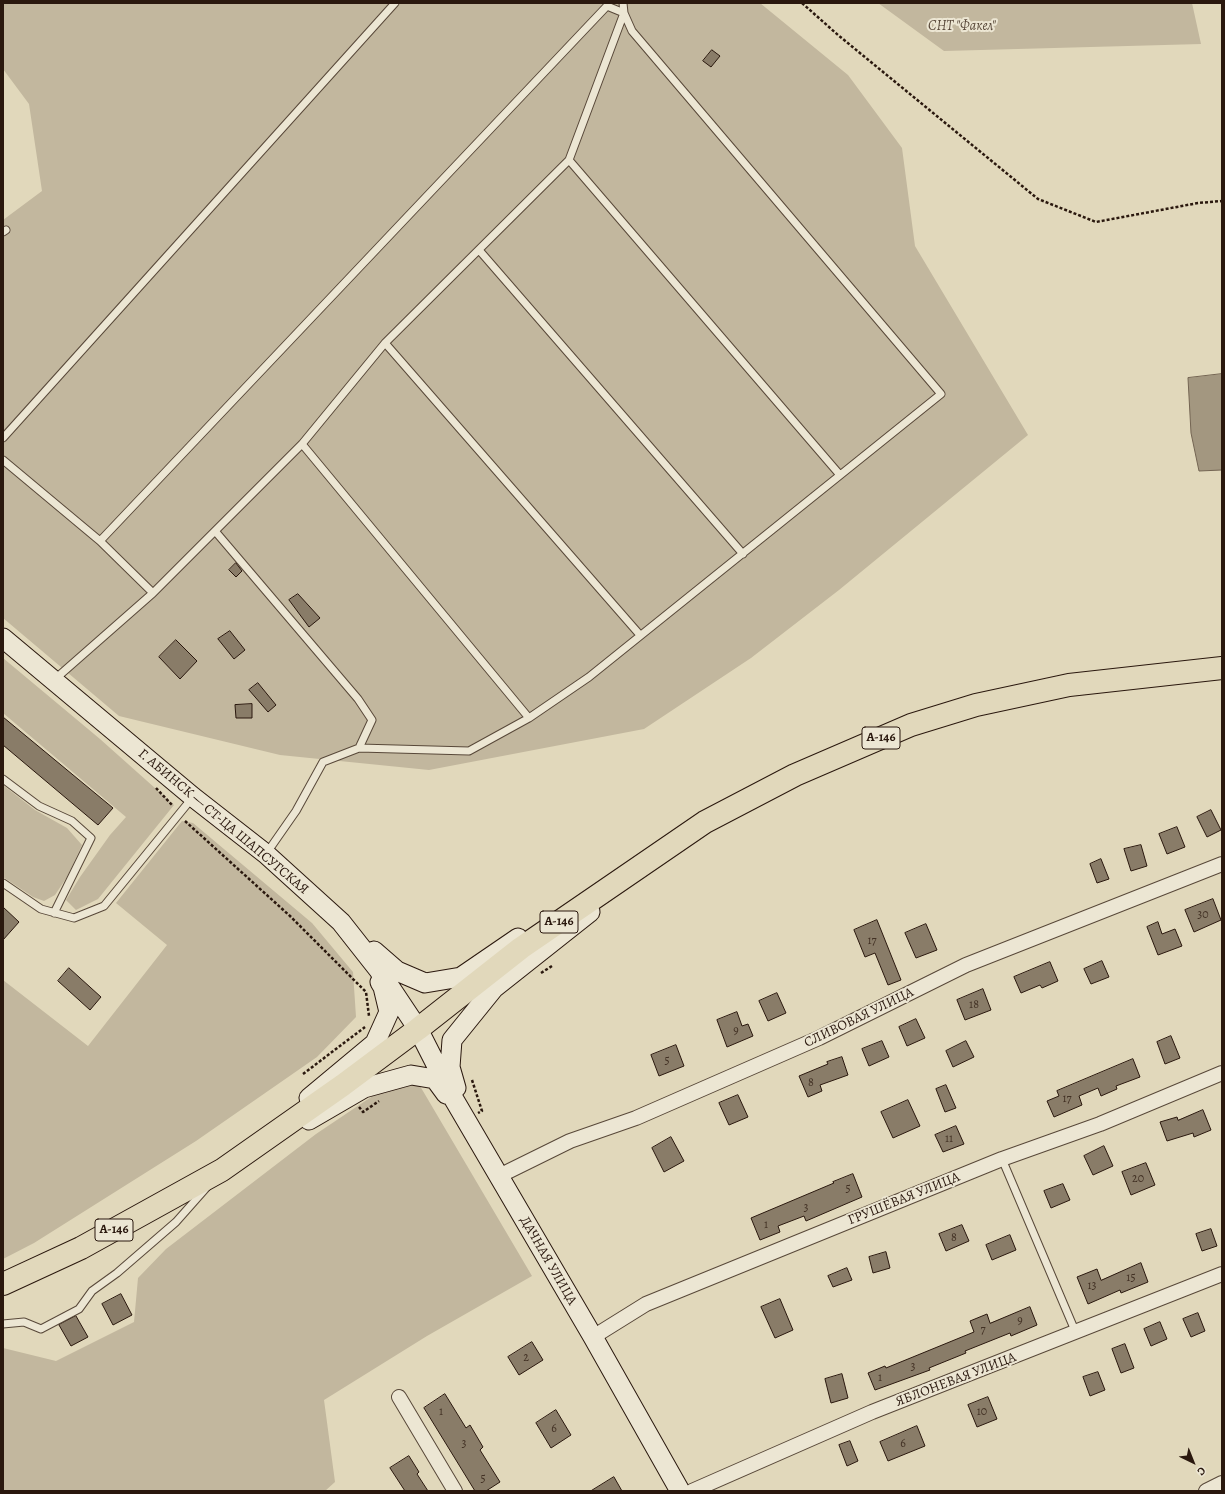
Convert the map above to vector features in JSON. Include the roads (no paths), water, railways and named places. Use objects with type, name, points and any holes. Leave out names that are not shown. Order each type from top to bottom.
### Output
[{"type":"highway","name":"А-146","points":[[3,1284],[81,1248],[222,1170],[344,1085],[418,1030],[521,948],[705,822],[795,774],[911,726],[976,705],[1069,685],[1222,668]]},
{"type":"main road","name":"Г. АБИНСК — СТ-ЦА ШАПСУГСКАЯ","points":[[3,638],[193,797],[266,854],[341,922],[378,969],[418,1030]]},
{"type":"main road","points":[[341,922],[397,971],[425,983],[461,977],[562,908],[705,822]]},
{"type":"main road","points":[[465,1119],[450,1067],[452,1040],[494,988],[705,822]]},
{"type":"main road","points":[[222,1170],[375,1043],[389,1012],[383,987],[341,922]]},
{"type":"main road","name":"ДАЧНАЯ УЛИЦА","points":[[418,1030],[465,1119],[593,1337],[680,1491]]},
{"type":"main road","points":[[222,1170],[364,1088],[411,1075],[435,1079],[465,1119]]},
{"type":"street","name":"СЛИВОВАЯ УЛИЦА","points":[[499,1176],[570,1141],[636,1118],[819,1038],[966,965],[1222,864]]},
{"type":"street","name":"ГРУШЁВАЯ УЛИЦА","points":[[593,1337],[646,1304],[1002,1159],[1100,1124],[1222,1073]]},
{"type":"street","name":"ЯБЛОНЕВАЯ УЛИЦА","points":[[692,1491],[872,1412],[1076,1333],[1222,1274]]},
{"type":"street","points":[[399,1397],[455,1491]]},
{"type":"street","points":[[1206,1491],[1222,1483]]},
{"type":"lane","points":[[3,438],[395,3]]},
{"type":"lane","points":[[266,854],[296,811],[323,762],[359,748],[469,751],[529,718],[589,676],[640,636],[941,394],[632,30],[624,13],[623,3]]},
{"type":"lane","points":[[100,542],[605,4],[624,13]]},
{"type":"lane","points":[[54,681],[153,593],[302,444],[386,343],[569,160],[624,13]]},
{"type":"lane","points":[[569,160],[840,476]]},
{"type":"lane","points":[[479,250],[743,554]]},
{"type":"lane","points":[[386,343],[640,636]]},
{"type":"lane","points":[[302,444],[529,718]]},
{"type":"lane","points":[[3,460],[100,542],[153,593]]},
{"type":"lane","points":[[215,531],[365,709],[372,720],[359,748]]},
{"type":"lane","points":[[3,779],[39,806],[72,820],[91,838],[54,913]]},
{"type":"lane","points":[[3,883],[41,910],[74,918],[104,906],[193,797]]},
{"type":"lane","points":[[1002,1159],[1076,1333]]},
{"type":"lane","points":[[3,1324],[24,1322],[41,1329],[79,1309],[92,1291],[176,1222],[222,1170]]},
{"type":"park label","name":"СНТ \"Факел\"","points":[[962,27]]}]
